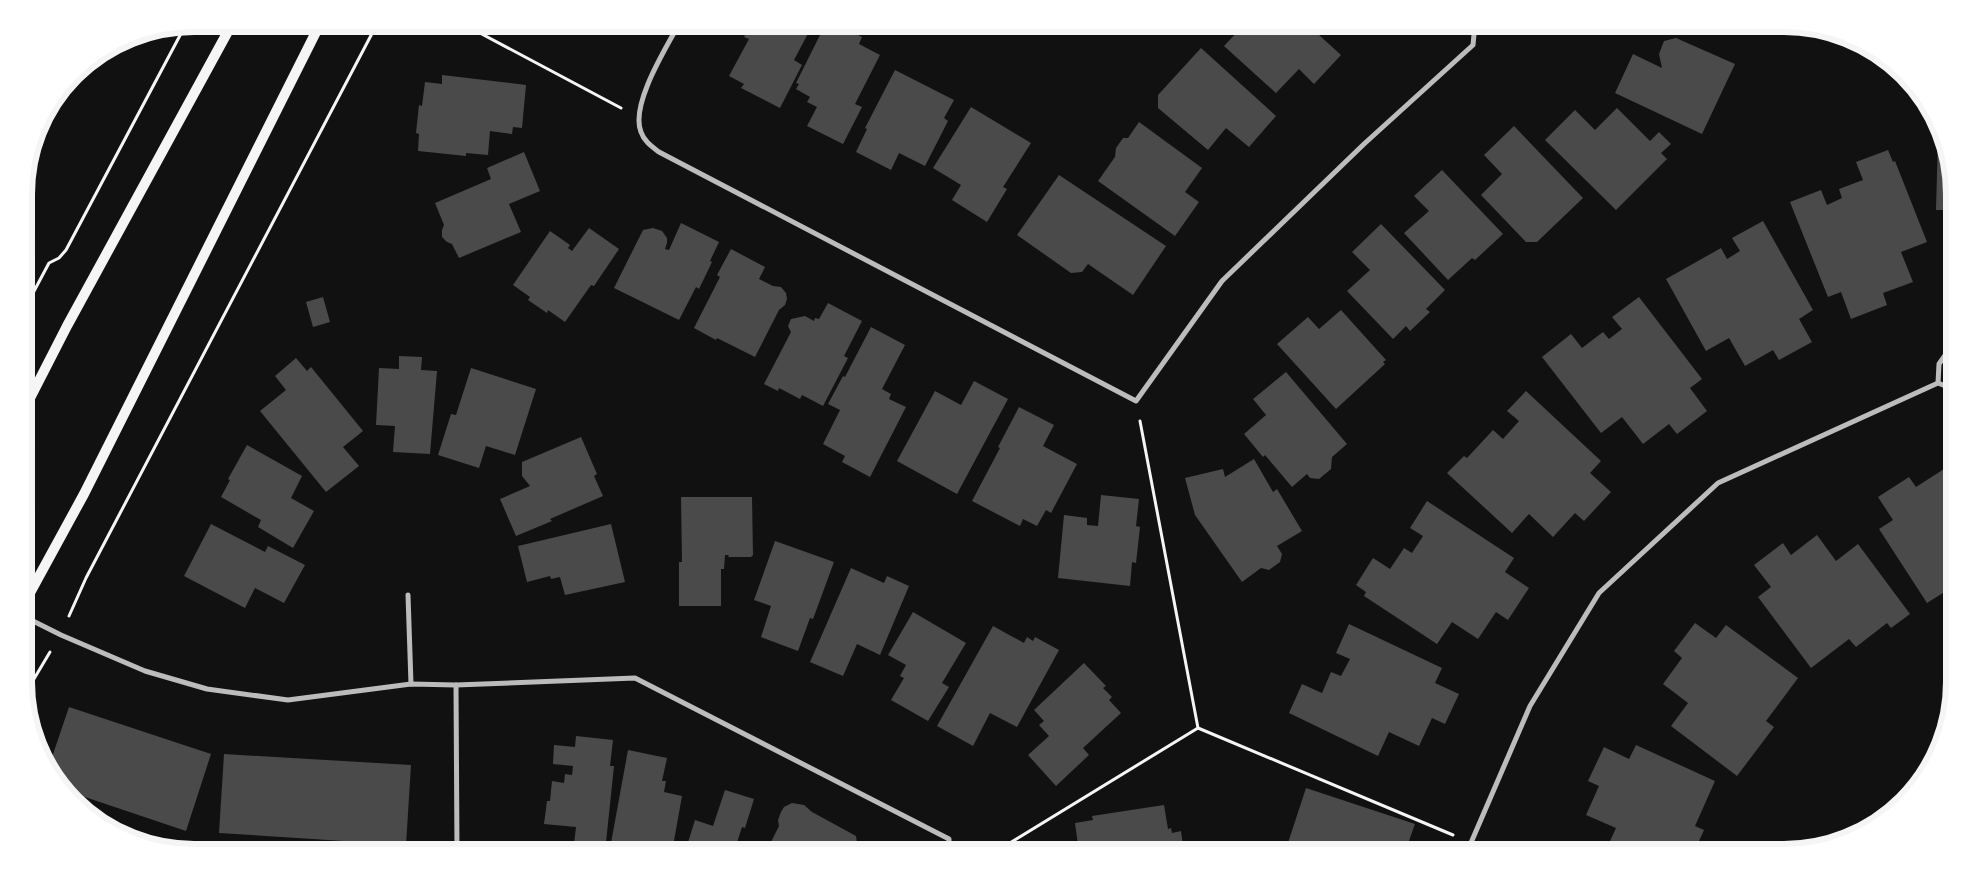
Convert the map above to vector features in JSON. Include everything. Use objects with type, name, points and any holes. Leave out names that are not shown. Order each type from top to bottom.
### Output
[{"type":"main road","points":[[33,393],[67,326],[228,32]]},
{"type":"main road","points":[[32,589],[84,494],[316,32]]},
{"type":"street","points":[[675,32],[650,78],[644,94],[638,118],[640,131],[646,142],[659,152],[1136,401],[1222,281],[1364,144],[1473,45],[1474,32]]},
{"type":"street","points":[[1938,383],[1939,364],[1946,354]]},
{"type":"street","points":[[1470,842],[1530,706],[1599,593],[1718,483],[1938,383],[1946,386]]},
{"type":"street","points":[[408,595],[411,684]]},
{"type":"street","points":[[32,621],[145,671],[207,689],[288,700],[411,684],[456,685],[635,678],[949,839],[949,844]]},
{"type":"street","points":[[456,685],[457,844]]},
{"type":"path","points":[[32,682],[61,635],[86,578],[373,32]]},
{"type":"path","points":[[477,32],[638,118]]},
{"type":"path","points":[[33,293],[49,263],[66,250],[181,33]]},
{"type":"path","points":[[1136,401],[1198,728]]},
{"type":"path","points":[[1198,728],[1470,842]]},
{"type":"path","points":[[1009,843],[1198,728]]},
{"type":"building","points":[[747,32],[809,32],[794,60],[802,65],[780,108],[741,88],[744,84],[729,76],[749,39],[744,37]]},
{"type":"building","points":[[822,32],[852,32],[862,37],[859,44],[880,55],[855,104],[862,107],[843,144],[807,126],[817,107],[807,102],[810,97],[796,89],[799,84],[796,83]]},
{"type":"building","points":[[1237,32],[1316,32],[1341,55],[1314,84],[1299,69],[1276,93],[1224,46]]},
{"type":"building","points":[[1676,38],[1735,64],[1702,134],[1615,93],[1633,54],[1662,68],[1659,54],[1664,41]]},
{"type":"building","points":[[1201,48],[1276,116],[1249,147],[1226,128],[1208,150],[1158,108],[1158,95]]},
{"type":"building","points":[[895,70],[954,100],[944,118],[948,121],[925,166],[899,153],[891,170],[856,152],[867,129],[865,128]]},
{"type":"building","points":[[442,75],[526,85],[522,128],[513,127],[512,134],[490,131],[488,155],[466,153],[466,156],[418,151],[419,134],[416,133],[419,105],[422,106],[425,82],[442,84]]},
{"type":"building","points":[[971,107],[1031,143],[1003,187],[1007,189],[987,222],[952,200],[961,185],[933,168]]},
{"type":"building","points":[[1617,108],[1650,141],[1659,132],[1671,144],[1661,153],[1667,159],[1616,210],[1545,140],[1575,110],[1595,130]]},
{"type":"building","points":[[1139,122],[1202,168],[1185,192],[1199,202],[1175,236],[1098,181],[1115,157],[1116,148],[1123,138],[1128,138]]},
{"type":"building","points":[[1514,126],[1583,198],[1537,242],[1526,242],[1481,195],[1502,174],[1484,155]]},
{"type":"building","points":[[1938,147],[1944,174],[1946,210],[1936,210]]},
{"type":"building","points":[[1888,150],[1893,162],[1895,161],[1927,242],[1901,252],[1913,282],[1883,293],[1887,305],[1851,319],[1841,292],[1828,297],[1790,202],[1821,190],[1827,205],[1842,198],[1839,189],[1863,180],[1856,162]]},
{"type":"building","points":[[524,152],[540,191],[509,204],[521,232],[459,258],[452,244],[442,237],[444,225],[435,203],[491,179],[487,168]]},
{"type":"building","points":[[1442,170],[1503,234],[1475,260],[1472,258],[1448,280],[1404,233],[1429,211],[1414,196]]},
{"type":"building","points":[[1059,175],[1166,246],[1133,295],[1088,264],[1082,272],[1071,273],[1017,235]]},
{"type":"building","points":[[1763,221],[1813,310],[1799,319],[1812,342],[1779,360],[1773,350],[1745,366],[1729,338],[1706,351],[1666,279],[1721,248],[1727,259],[1740,251],[1732,238]]},
{"type":"building","points":[[681,223],[719,242],[699,289],[696,287],[679,320],[614,288],[643,230],[653,228],[662,231],[667,238],[665,249],[669,250]]},
{"type":"building","points":[[1381,224],[1445,290],[1426,309],[1430,312],[1410,331],[1406,326],[1393,339],[1347,291],[1370,270],[1352,252]]},
{"type":"building","points":[[589,228],[619,249],[594,286],[591,285],[565,322],[548,310],[547,313],[528,300],[530,297],[513,285],[550,231],[570,245],[568,248],[572,251]]},
{"type":"building","points":[[731,249],[765,267],[759,279],[773,286],[781,287],[786,293],[785,305],[779,310],[755,357],[694,328],[720,277],[717,275]]},
{"type":"building","points":[[323,297],[330,322],[313,327],[306,302]]},
{"type":"building","points":[[1639,297],[1702,379],[1690,388],[1707,411],[1677,434],[1669,424],[1643,444],[1622,417],[1601,433],[1542,357],[1571,334],[1582,348],[1603,332],[1609,339],[1622,329],[1612,317]]},
{"type":"building","points":[[828,303],[862,321],[844,356],[848,358],[823,406],[802,395],[800,399],[779,388],[778,391],[764,384],[791,332],[788,326],[791,319],[805,316],[814,321],[815,318],[819,319]]},
{"type":"building","points":[[1341,310],[1386,360],[1383,362],[1385,364],[1336,409],[1277,344],[1308,317],[1319,329]]},
{"type":"building","points":[[871,327],[905,345],[882,389],[891,394],[889,399],[906,407],[870,477],[842,462],[845,456],[823,444],[840,410],[828,404],[843,376],[845,377]]},
{"type":"building","points":[[399,356],[422,357],[421,370],[437,371],[430,454],[393,452],[395,426],[376,425],[379,368],[399,369]]},
{"type":"building","points":[[296,358],[307,371],[311,367],[363,431],[343,447],[359,466],[326,492],[260,411],[286,390],[275,376]]},
{"type":"building","points":[[471,368],[536,389],[515,455],[486,446],[479,468],[438,455],[451,414],[456,415]]},
{"type":"building","points":[[1286,372],[1347,444],[1332,457],[1331,469],[1319,479],[1310,478],[1307,474],[1292,487],[1244,434],[1266,415],[1253,399]]},
{"type":"building","points":[[974,381],[1008,399],[957,494],[897,461],[935,391],[961,405]]},
{"type":"building","points":[[1526,391],[1601,461],[1590,473],[1611,492],[1584,521],[1575,513],[1553,537],[1529,514],[1512,533],[1447,473],[1464,456],[1467,458],[1493,430],[1503,439],[1519,421],[1507,411]]},
{"type":"building","points":[[1019,407],[1054,425],[1043,446],[1077,464],[1051,513],[1046,510],[1037,526],[1023,519],[1020,526],[972,501]]},
{"type":"building","points":[[581,437],[597,474],[594,476],[603,496],[516,536],[500,499],[530,486],[522,476],[522,462]]},
{"type":"building","points":[[247,445],[302,476],[291,498],[314,511],[293,548],[258,527],[261,520],[221,497],[230,480],[228,479]]},
{"type":"building","points":[[1254,459],[1273,492],[1277,489],[1302,531],[1277,546],[1282,554],[1280,562],[1269,570],[1261,568],[1242,582],[1195,515],[1185,478],[1223,469],[1225,477]]},
{"type":"building","points":[[1944,469],[1946,472],[1946,591],[1927,603],[1879,529],[1893,520],[1878,497],[1909,477],[1916,487]]},
{"type":"building","points":[[1101,495],[1139,499],[1136,526],[1140,527],[1136,563],[1132,562],[1130,586],[1058,578],[1064,515],[1087,518],[1087,525],[1098,526]]},
{"type":"building","points":[[681,497],[752,497],[753,555],[751,557],[728,557],[729,555],[725,555],[724,569],[721,569],[721,606],[679,606],[679,562],[682,562]]},
{"type":"building","points":[[1427,501],[1514,558],[1505,572],[1529,588],[1508,620],[1496,612],[1478,639],[1452,622],[1437,644],[1364,596],[1366,592],[1356,585],[1373,558],[1390,569],[1404,548],[1412,553],[1423,536],[1410,528]]},
{"type":"building","points":[[211,524],[265,552],[268,546],[305,565],[284,603],[255,588],[245,608],[184,576]]},
{"type":"building","points":[[611,524],[625,582],[565,595],[560,577],[551,579],[550,576],[527,582],[518,546]]},
{"type":"building","points":[[1817,535],[1836,561],[1858,544],[1910,614],[1891,628],[1887,623],[1856,647],[1849,639],[1811,668],[1758,597],[1771,587],[1754,565],[1783,543],[1791,555]]},
{"type":"building","points":[[775,541],[834,562],[813,619],[810,618],[798,651],[761,637],[771,606],[754,600]]},
{"type":"building","points":[[851,568],[884,583],[887,576],[909,586],[880,655],[857,644],[843,676],[810,662]]},
{"type":"building","points":[[913,612],[966,643],[942,683],[949,687],[928,721],[891,700],[904,678],[900,676],[906,665],[888,655]]},
{"type":"building","points":[[1695,623],[1716,638],[1726,625],[1798,678],[1766,721],[1774,727],[1737,776],[1671,726],[1688,703],[1663,684],[1682,658],[1674,651]]},
{"type":"building","points":[[1349,624],[1442,668],[1435,683],[1459,694],[1445,724],[1432,718],[1419,746],[1389,732],[1378,756],[1289,713],[1302,684],[1322,693],[1331,672],[1341,676],[1350,659],[1336,653]]},
{"type":"building","points":[[993,626],[1024,643],[1027,637],[1033,641],[1035,637],[1059,650],[1017,727],[990,713],[973,746],[937,726]]},
{"type":"building","points":[[1084,663],[1106,686],[1103,688],[1112,697],[1109,700],[1121,713],[1083,748],[1089,755],[1056,786],[1028,755],[1049,736],[1039,725],[1044,721],[1034,710]]},
{"type":"building","points":[[69,707],[211,754],[186,831],[79,795],[66,780],[52,757]]},
{"type":"building","points":[[576,736],[613,740],[610,766],[614,766],[606,844],[574,844],[576,827],[544,824],[547,801],[550,801],[552,781],[564,783],[565,774],[572,775],[573,766],[553,764],[554,745],[575,747]]},
{"type":"building","points":[[1636,745],[1715,781],[1695,826],[1704,830],[1698,843],[1609,843],[1616,828],[1586,815],[1599,786],[1588,781],[1604,747],[1629,759]]},
{"type":"building","points":[[628,750],[667,758],[662,781],[666,781],[664,792],[682,796],[673,844],[611,843]]},
{"type":"building","points":[[224,754],[411,765],[406,844],[219,833]]},
{"type":"building","points":[[1306,788],[1415,824],[1408,843],[1288,843]]},
{"type":"building","points":[[725,790],[754,799],[745,828],[742,827],[737,844],[688,844],[695,820],[713,826]]},
{"type":"building","points":[[792,803],[804,805],[812,812],[856,836],[857,843],[770,844],[779,826],[778,820],[784,807]]},
{"type":"building","points":[[1164,805],[1168,829],[1171,828],[1172,833],[1181,831],[1183,843],[1078,843],[1075,823],[1093,820],[1092,816]]}]
